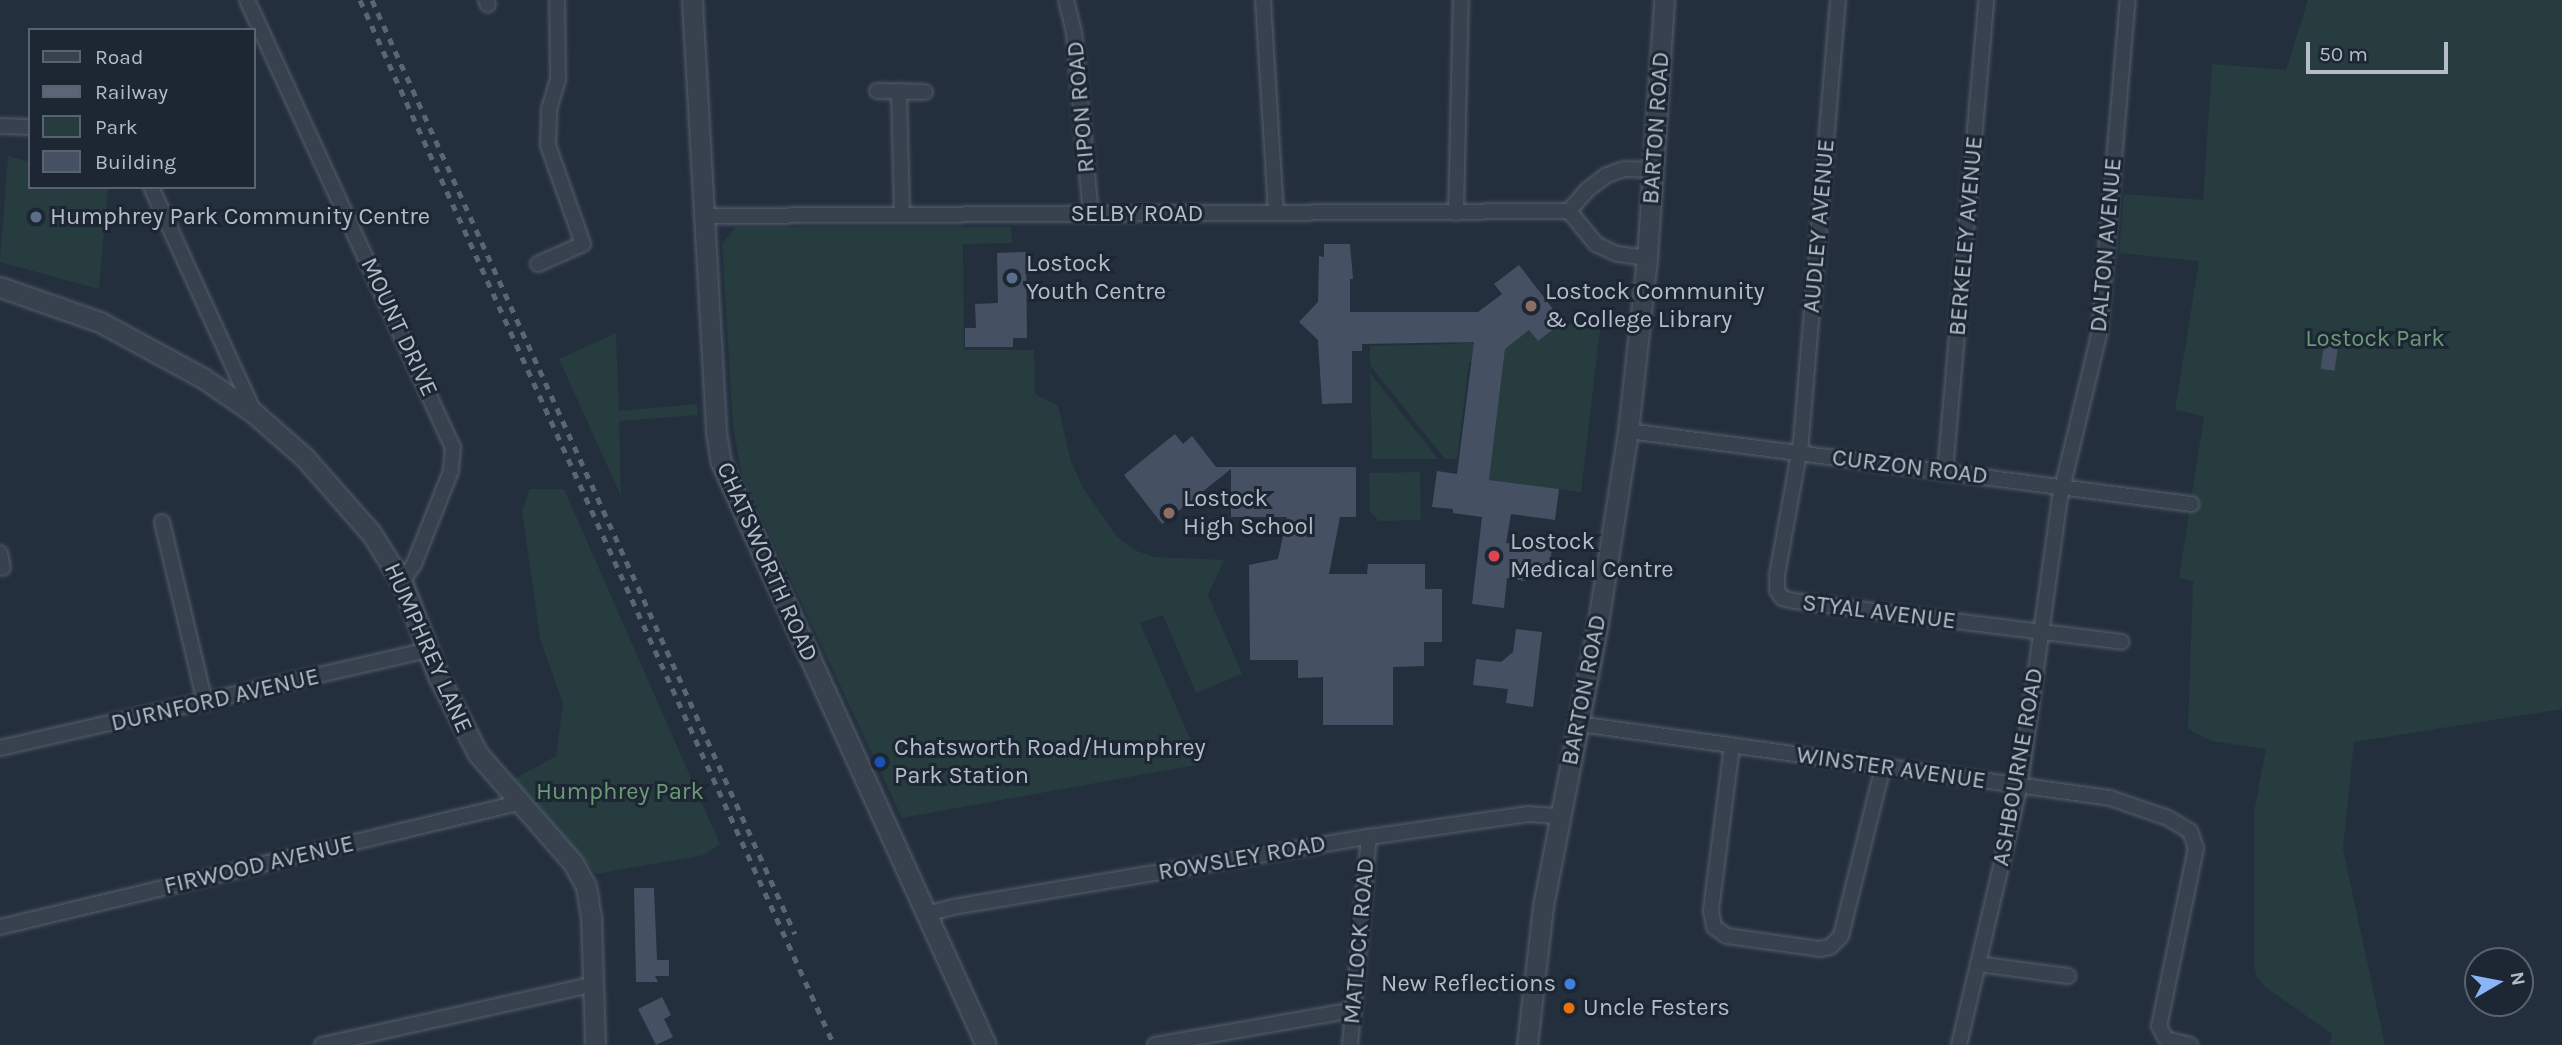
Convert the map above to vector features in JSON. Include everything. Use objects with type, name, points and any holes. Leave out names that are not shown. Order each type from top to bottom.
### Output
[{"type":"street","name":"MOUNT DRIVE","points":[[247,0],[453,447],[446,483],[414,564],[402,582]]},
{"type":"street","points":[[538,264],[583,244],[548,145],[549,109],[558,79],[556,0]]},
{"type":"street","name":"CHATSWORTH ROAD","points":[[692,0],[716,432],[721,462],[986,1045]]},
{"type":"street","name":"RIPON ROAD","points":[[1066,0],[1074,32],[1091,215]]},
{"type":"street","points":[[1263,0],[1276,213]]},
{"type":"street","points":[[1456,213],[1461,0]]},
{"type":"street","name":"BARTON ROAD","points":[[1527,1045],[1542,918],[1559,816],[1579,724],[1628,431],[1647,258],[1664,0]]},
{"type":"street","name":"AUDLEY AVENUE","points":[[1798,453],[1838,0]]},
{"type":"street","name":"BERKELEY AVENUE","points":[[1945,472],[1986,0]]},
{"type":"street","name":"DALTON AVENUE","points":[[2064,487],[2100,326],[2128,0]]},
{"type":"street","points":[[877,91],[925,92]]},
{"type":"street","points":[[899,91],[902,215]]},
{"type":"street","points":[[0,126],[28,127]]},
{"type":"street","points":[[1647,258],[1617,254],[1597,244],[1569,211],[1587,190],[1607,175],[1625,169],[1654,170]]},
{"type":"street","points":[[152,189],[254,413]]},
{"type":"street","name":"SELBY ROAD","points":[[704,215],[1569,211]]},
{"type":"street","name":"HUMPHREY LANE","points":[[0,287],[100,322],[203,378],[254,413],[305,458],[340,494],[382,548],[402,582],[460,725],[494,776],[573,863],[586,886],[594,984]]},
{"type":"street","name":"CURZON ROAD","points":[[1628,431],[2191,504]]},
{"type":"street","name":"STYAL AVENUE","points":[[1798,453],[1777,576],[1777,590],[1782,598],[2042,633]]},
{"type":"street","name":"ASHBOURNE ROAD","points":[[1959,1045],[2020,785],[2064,487]]},
{"type":"street","points":[[162,522],[205,703]]},
{"type":"street","points":[[0,553],[3,568]]},
{"type":"street","points":[[2042,633],[2121,642]]},
{"type":"street","name":"DURNFORD AVENUE","points":[[0,748],[429,650]]},
{"type":"street","name":"WINSTER AVENUE","points":[[1579,724],[2127,802],[2168,818],[2194,837],[2196,856],[2159,1026],[2166,1039],[2190,1045]]},
{"type":"street","points":[[1732,746],[1712,922],[1718,931],[1727,936],[1819,949],[1835,945],[1841,936],[1883,766]]},
{"type":"street","name":"FIRWOOD AVENUE","points":[[0,927],[518,803]]},
{"type":"street","name":"ROWSLEY ROAD","points":[[926,914],[943,908],[1369,837],[1528,814],[1559,816]]},
{"type":"street","name":"MATLOCK ROAD","points":[[1350,1045],[1369,837]]},
{"type":"street","points":[[1978,964],[2068,976]]},
{"type":"street","points":[[322,1045],[594,984],[595,1045]]},
{"type":"street","points":[[1155,1045],[1353,1010]]},
{"type":"green space","name":"Lostock Park","points":[[2308,0],[2562,0],[2562,709],[2354,742],[2343,849],[2385,1045],[2330,1045],[2332,1034],[2264,986],[2257,977],[2254,966],[2254,812],[2266,749],[2212,741],[2188,729],[2193,581],[2179,578],[2204,416],[2175,410],[2199,261],[2119,253],[2124,194],[2203,200],[2212,64],[2286,70]]},
{"type":"green space","points":[[8,156],[28,161],[28,189],[108,189],[99,289],[0,262]]},
{"type":"green space","points":[[736,227],[1011,227],[1012,243],[963,244],[964,350],[1034,350],[1035,394],[1058,406],[1071,461],[1083,488],[1117,537],[1137,551],[1155,557],[1224,560],[1208,595],[1242,674],[1196,693],[1163,615],[1140,623],[1201,764],[902,818],[742,475],[733,428],[722,244]]},
{"type":"green space","points":[[1563,322],[1600,330],[1581,492],[1489,480],[1505,349],[1529,330],[1538,341]]},
{"type":"green space","points":[[616,333],[619,411],[697,404],[698,415],[619,421],[621,496],[559,359]]},
{"type":"green space","points":[[1457,335],[1467,335],[1482,354],[1481,363],[1469,362],[1457,459],[1445,459],[1370,365],[1370,346],[1457,344]]},
{"type":"green space","points":[[1370,373],[1438,459],[1372,459]]},
{"type":"green space","points":[[1420,472],[1421,520],[1379,521],[1370,512],[1369,473]]},
{"type":"green space","name":"Humphrey Park","points":[[530,489],[564,489],[720,844],[704,855],[596,874],[514,779],[556,756],[563,703],[540,639],[522,510]]},
{"type":"building","points":[[1324,244],[1350,244],[1353,279],[1350,279],[1350,312],[1478,312],[1502,294],[1494,284],[1519,265],[1563,322],[1538,341],[1529,330],[1505,349],[1489,480],[1559,489],[1555,520],[1511,514],[1506,543],[1552,549],[1548,576],[1526,573],[1525,581],[1507,578],[1504,608],[1472,604],[1482,517],[1453,513],[1453,509],[1432,507],[1437,471],[1457,474],[1474,342],[1362,344],[1362,351],[1352,351],[1352,403],[1322,404],[1318,340],[1299,322],[1318,302],[1319,256],[1324,257]]},
{"type":"building","name":"Lostock Youth Centre","points":[[1026,252],[1027,338],[1013,338],[1013,347],[965,347],[965,328],[976,328],[975,304],[998,303],[997,253]]},
{"type":"building","points":[[2324,345],[2338,347],[2335,371],[2321,369]]},
{"type":"building","points":[[1175,434],[1183,444],[1192,436],[1216,467],[1356,467],[1356,517],[1340,517],[1329,574],[1367,574],[1368,564],[1425,564],[1425,589],[1442,589],[1442,642],[1424,642],[1424,666],[1393,667],[1393,725],[1323,725],[1323,677],[1298,678],[1298,660],[1250,660],[1249,565],[1278,559],[1287,517],[1231,517],[1231,469],[1162,524],[1124,475]]},
{"type":"building","points":[[1516,629],[1542,632],[1533,707],[1506,703],[1508,689],[1473,685],[1476,659],[1501,662],[1513,652]]},
{"type":"building","points":[[634,888],[654,888],[657,960],[669,960],[669,976],[655,976],[658,982],[636,982]]},
{"type":"building","points":[[662,997],[671,1015],[664,1019],[673,1037],[656,1045],[638,1009]]},
{"type":"railway","points":[[360,0],[834,1045]]},
{"type":"railway","points":[[372,0],[795,934]]},
{"type":"place","name":"Humphrey Park Community Centre","points":[[36,217]]},
{"type":"place","name":"Lostock Youth Centre","points":[[1012,278]]},
{"type":"place","name":"Lostock Community & College Library","points":[[1531,306]]},
{"type":"place","name":"Lostock High School","points":[[1169,513]]},
{"type":"place","name":"Lostock Medical Centre","points":[[1494,556]]},
{"type":"place","name":"Chatsworth Road/Humphrey Park Station","points":[[880,762]]},
{"type":"place","name":"New Reflections","points":[[1570,984]]},
{"type":"place","name":"Uncle Festers","points":[[1569,1008]]}]
